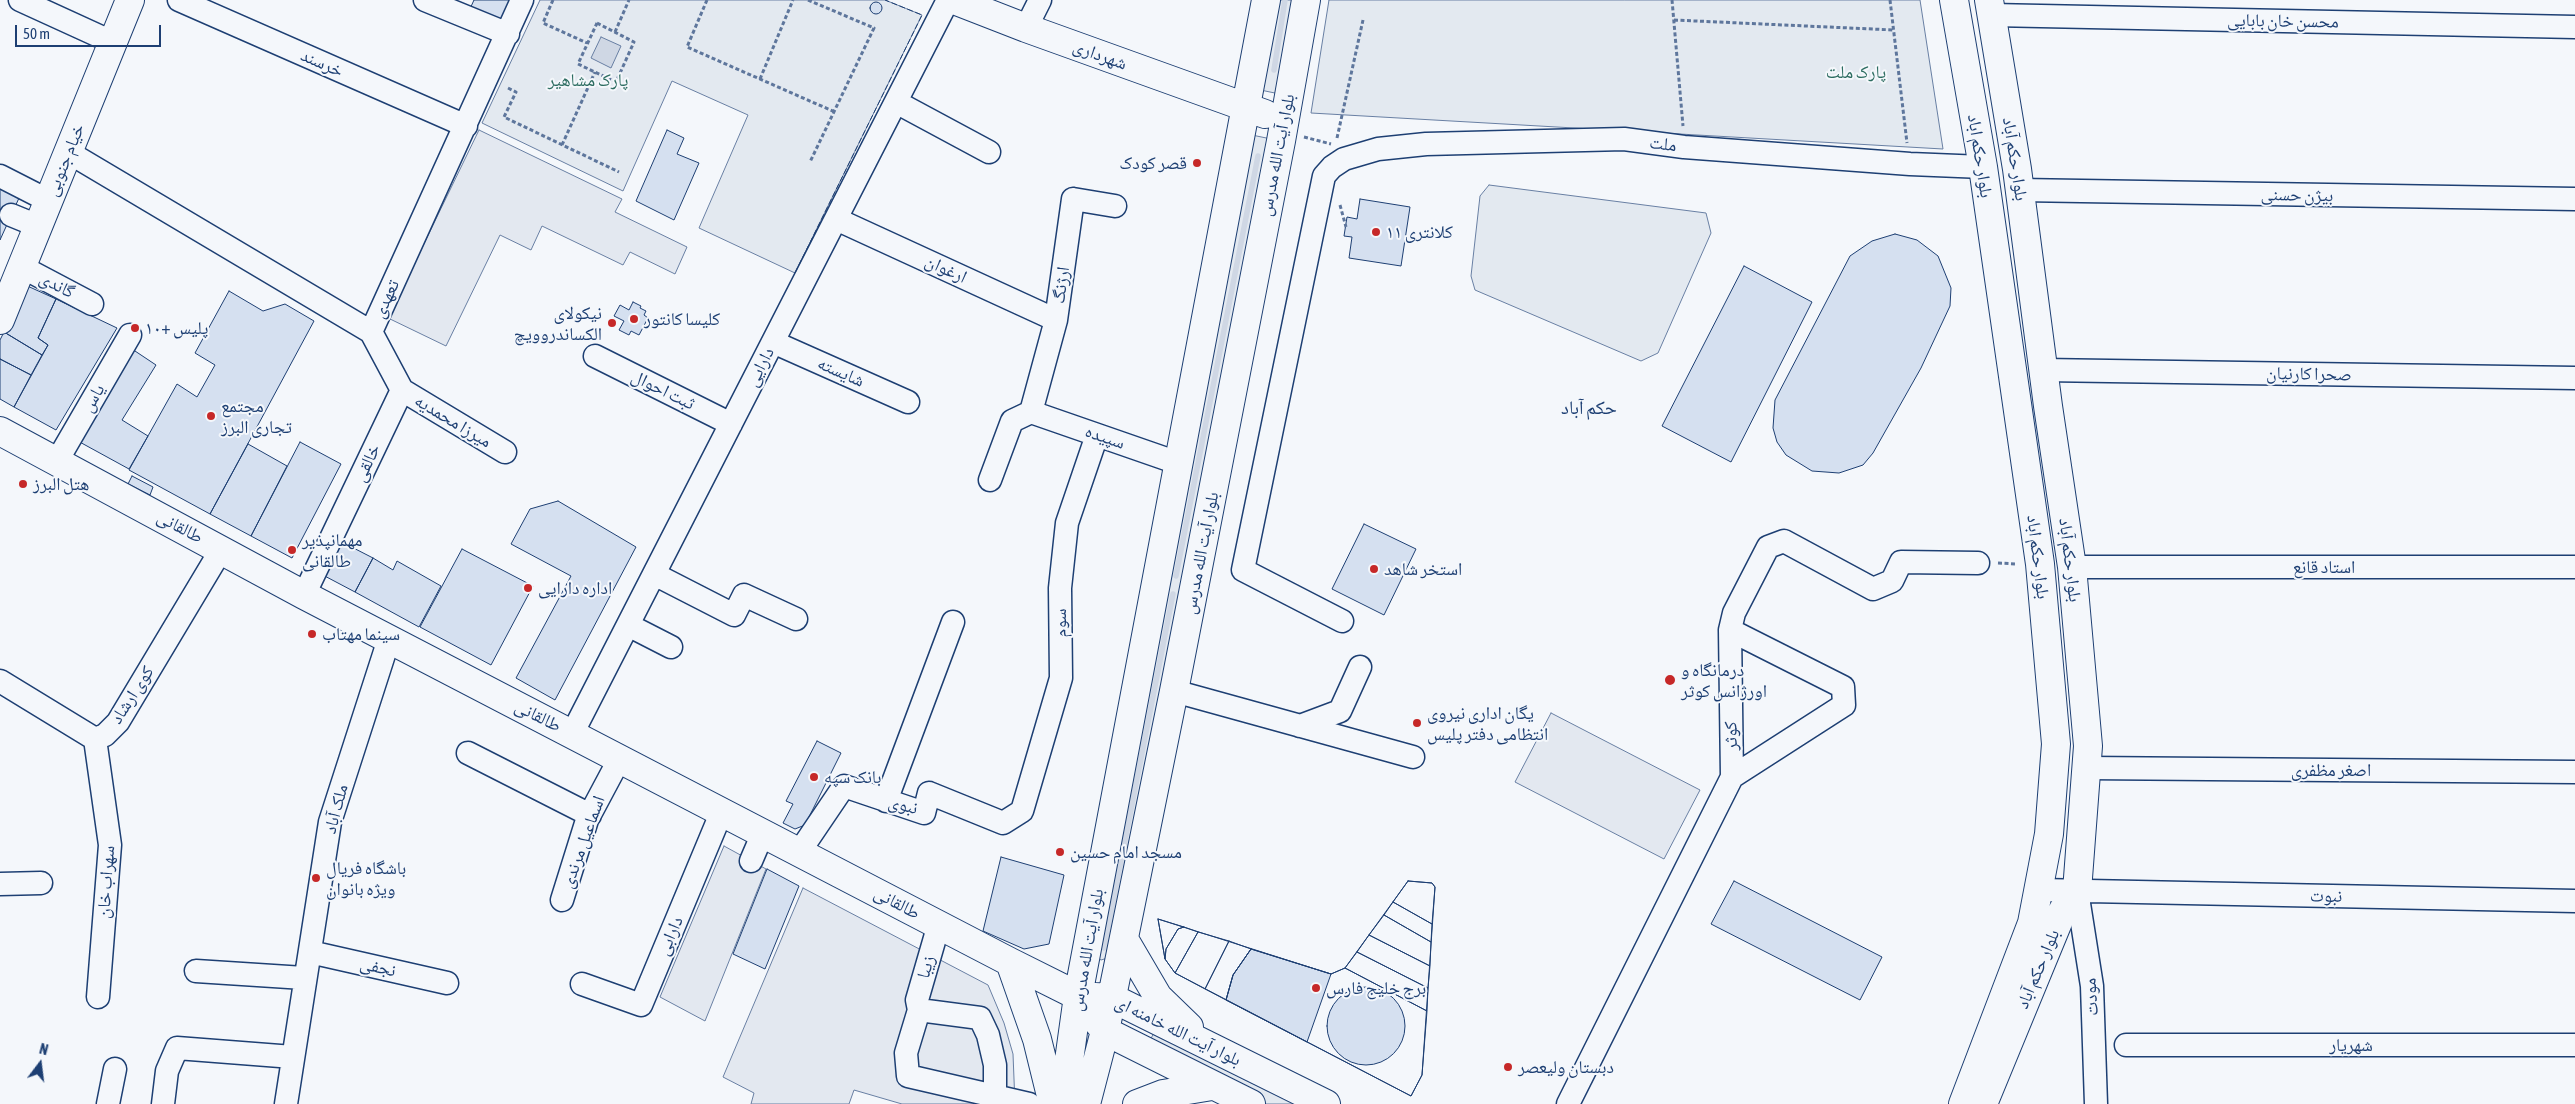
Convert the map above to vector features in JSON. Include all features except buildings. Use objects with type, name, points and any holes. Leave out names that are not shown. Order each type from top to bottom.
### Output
[{"type":"main road","name":"خیام جنوبی","points":[[0,320],[130,0]]},
{"type":"main road","name":"شهرداری","points":[[954,0],[1248,108],[1291,128]]},
{"type":"main road","name":"بلوار آیت الله مدرس","points":[[1051,1099],[1078,996],[1178,463],[1248,108],[1266,0]]},
{"type":"main road","name":"بلوار آیت الله مدرس","points":[[1086,1104],[1112,998],[1291,128],[1306,0]]},
{"type":"main road","name":"بلوار حکم اباد","points":[[1954,0],[1983,167],[2040,564],[2056,744],[2049,834],[2040,890],[2032,923],[1963,1104]]},
{"type":"main road","name":"بلوار حکم آباد","points":[[1983,1104],[2063,910],[2077,891],[2088,746],[2072,566],[2043,370],[2020,190],[1990,7]]},
{"type":"main road","name":"طالقانی","points":[[0,431],[304,595],[1078,996]]},
{"type":"main road","points":[[1124,939],[1158,997],[1206,1044]]},
{"type":"main road","points":[[1010,962],[1037,1039],[1051,1099]]},
{"type":"main road","name":"بلوار آیت الله خامنه ای","points":[[1078,996],[1112,998],[1326,1104]]},
{"type":"main road","name":"بلوار آیت الله خامنه ای","points":[[1078,996],[1105,1031],[1249,1103]]},
{"type":"main road","points":[[1249,1103],[1237,1085],[1242,1073],[1257,1070]]},
{"type":"main road","points":[[1137,1104],[1164,1094],[1212,1086]]},
{"type":"street","points":[[20,0],[112,42]]},
{"type":"street","name":"خرسند","points":[[179,0],[466,126]]},
{"type":"street","points":[[425,0],[508,34]]},
{"type":"street","name":"تعهدی","points":[[68,152],[371,332],[522,0]]},
{"type":"street","name":"دارایی","points":[[572,734],[948,0]]},
{"type":"street","points":[[1026,28],[1040,0]]},
{"type":"street","name":"محسن خان بابایی","points":[[1990,7],[2575,27]]},
{"type":"street","points":[[896,102],[989,152]]},
{"type":"street","name":"ملت","points":[[1342,620],[1243,570],[1324,176],[1344,159],[1378,149],[1426,144],[1624,139],[1684,147],[1910,164],[1983,167]]},
{"type":"street","points":[[0,176],[49,201]]},
{"type":"street","name":"بیژن حسنی","points":[[2020,190],[2575,199]]},
{"type":"street","name":"ارژنگ","points":[[1031,412],[1056,320],[1073,199],[1115,206]]},
{"type":"street","points":[[11,215],[38,226]]},
{"type":"street","name":"ارغوان","points":[[836,218],[1056,320]]},
{"type":"street","name":"گاندی","points":[[22,267],[92,304]]},
{"type":"street","points":[[371,332],[402,390]]},
{"type":"street","name":"یاس","points":[[57,461],[130,335]]},
{"type":"street","name":"شایسته","points":[[773,342],[908,402]]},
{"type":"street","name":"ثبت احوال","points":[[595,356],[731,424]]},
{"type":"street","name":"صحرا کارنیان","points":[[2043,370],[2575,378]]},
{"type":"street","name":"میرزا محمدیه","points":[[402,390],[505,452]]},
{"type":"street","name":"خالقی","points":[[304,595],[402,390]]},
{"type":"street","points":[[990,480],[1012,421],[1031,412]]},
{"type":"street","name":"سپیده","points":[[1031,412],[1178,463]]},
{"type":"street","name":"سوم","points":[[1022,812],[1061,678],[1060,588],[1067,523],[1097,435]]},
{"type":"street","name":"کوثر","points":[[1568,1104],[1732,778],[1730,630],[1734,613],[1768,548],[1784,541],[1873,589],[1892,581],[1900,562],[1978,563]]},
{"type":"street","name":"کوی ارشاد","points":[[0,681],[95,739],[105,735],[118,722],[221,550]]},
{"type":"street","name":"استاد قانع","points":[[2072,566],[2575,567]]},
{"type":"street","points":[[654,574],[734,614],[744,595],[796,619]]},
{"type":"street","points":[[886,801],[953,622]]},
{"type":"street","points":[[628,625],[672,647]]},
{"type":"street","points":[[1730,630],[1843,687],[1844,705],[1732,778]]},
{"type":"street","name":"ملک آباد","points":[[286,1104],[304,978],[310,952],[330,822],[389,638]]},
{"type":"street","points":[[1300,726],[1340,711],[1360,667]]},
{"type":"street","points":[[1174,691],[1413,758]]},
{"type":"street","name":"سهراب خان","points":[[95,739],[110,845],[98,996]]},
{"type":"street","points":[[468,753],[590,815]]},
{"type":"street","name":"اسماعیل مرندی","points":[[562,900],[590,815],[620,758]]},
{"type":"street","name":"اصغر مظفری","points":[[2087,768],[2575,772]]},
{"type":"street","name":"نبوی","points":[[800,851],[844,786],[924,813],[929,793],[1003,822],[1022,812]]},
{"type":"street","name":"دارابی","points":[[582,984],[641,1005],[722,811]]},
{"type":"street","points":[[751,860],[764,832]]},
{"type":"street","points":[[0,884],[40,882]]},
{"type":"street","name":"نبوت","points":[[2040,890],[2575,901]]},
{"type":"street","name":"مودت","points":[[2077,891],[2092,986],[2096,1104]]},
{"type":"street","name":"زیبا","points":[[939,924],[917,1000],[919,1010],[906,1053],[908,1076],[995,1095]]},
{"type":"street","name":"نجفی","points":[[310,952],[447,983]]},
{"type":"street","points":[[196,971],[304,978]]},
{"type":"street","points":[[919,1010],[980,1018],[988,1035],[994,1065],[995,1095],[1030,1104]]},
{"type":"street","name":"شهریار","points":[[2126,1045],[2575,1045]]},
{"type":"street","points":[[163,1104],[167,1071],[177,1048],[293,1057]]},
{"type":"street","points":[[108,1104],[115,1069]]},
{"type":"path","points":[[553,0],[543,23],[587,43]]},
{"type":"path","points":[[615,32],[629,0]]},
{"type":"path","points":[[707,0],[687,47],[835,112]]},
{"type":"path","points":[[760,79],[793,0]]},
{"type":"path","points":[[808,0],[874,28],[810,162]]},
{"type":"path","points":[[1672,0],[1684,147]]},
{"type":"path","points":[[1890,0],[1910,164]]},
{"type":"path","points":[[1291,128],[1328,142],[1339,137],[1364,20]]},
{"type":"path","points":[[1674,20],[1894,30]]},
{"type":"path","points":[[597,23],[634,42],[616,82],[578,64],[587,43],[597,23]]},
{"type":"path","points":[[562,145],[595,72]]},
{"type":"path","points":[[508,88],[516,92],[504,117],[620,172]]},
{"type":"path","points":[[1978,563],[2040,564]]},
{"type":"green space","name":"پارک مشاهیر","points":[[540,0],[885,0],[922,15],[795,273],[699,228],[748,115],[672,81],[623,191],[482,123]]},
{"type":"green space","points":[[1266,0],[1306,0],[1289,96],[1251,88]]},
{"type":"green space","name":"پارک ملت","points":[[1329,0],[1920,0],[1943,149],[1311,113]]},
{"type":"green space","points":[[1242,133],[1281,141],[1111,957],[1101,960],[1093,955]]},
{"type":"green space","points":[[1489,185],[1706,213],[1711,233],[1658,353],[1641,361],[1475,290],[1471,276],[1480,196]]},
{"type":"green space","points":[[1160,1022],[1326,1104],[1251,1104],[1144,1051]]},
{"type":"shaded area","points":[[601,37],[621,46],[611,68],[591,58]]},
{"type":"shaded area","points":[[479,130],[622,199],[615,212],[687,247],[675,274],[630,252],[623,265],[542,226],[531,250],[500,235],[446,346],[388,318]]},
{"type":"shaded area","points":[[1551,713],[1700,790],[1664,859],[1515,782]]},
{"type":"shaded area","points":[[724,846],[766,869],[705,1021],[660,997]]},
{"type":"shaded area","points":[[803,888],[988,985],[1004,1023],[1013,1054],[1015,1104],[902,1104],[854,1090],[849,1104],[751,1104],[754,1093],[723,1077]]},
{"type":"waterway","points":[[1274,70],[1285,0]]},
{"type":"waterway","points":[[1176,576],[1258,156]]},
{"type":"waterway","points":[[1104,948],[1173,594]]},
{"type":"fence","points":[[795,273],[922,15],[885,0]]},
{"type":"place","name":"قصر کودک","points":[[1197,163]]},
{"type":"place","name":"کلانتری ۱۱","points":[[1376,232]]},
{"type":"place","name":"کلیسا کانتور","points":[[634,319]]},
{"type":"place","name":"نیکولای الکساندروویچ","points":[[612,323]]},
{"type":"place","name":"پلیس +۱۰","points":[[135,328]]},
{"type":"place","name":"مجتمع تجاری البرز","points":[[211,416]]},
{"type":"place","name":"هتل البرز","points":[[23,484]]},
{"type":"place","name":"مهمانپذیر طالقانی","points":[[292,550]]},
{"type":"place","name":"استخر شاهد","points":[[1374,569]]},
{"type":"place","name":"اداره دارایی","points":[[528,588]]},
{"type":"place","name":"سینما مهتاب","points":[[312,634]]},
{"type":"place","name":"درمانگاه و اورژانس کوثر","points":[[1670,680]]},
{"type":"place","name":"یگان اداری نیروی انتظامی دفتر پلیس","points":[[1417,723]]},
{"type":"place","name":"بانک سپه","points":[[814,777]]},
{"type":"place","name":"مسجد امام حسین","points":[[1060,852]]},
{"type":"place","name":"باشگاه فریال ویژه بانوان","points":[[316,878]]},
{"type":"place","name":"برج خلیج فارس","points":[[1316,988]]},
{"type":"place","name":"دبستان ولیعصر","points":[[1508,1067]]},
{"type":"district","name":"حکم آباد","points":[[1589,408]]}]
